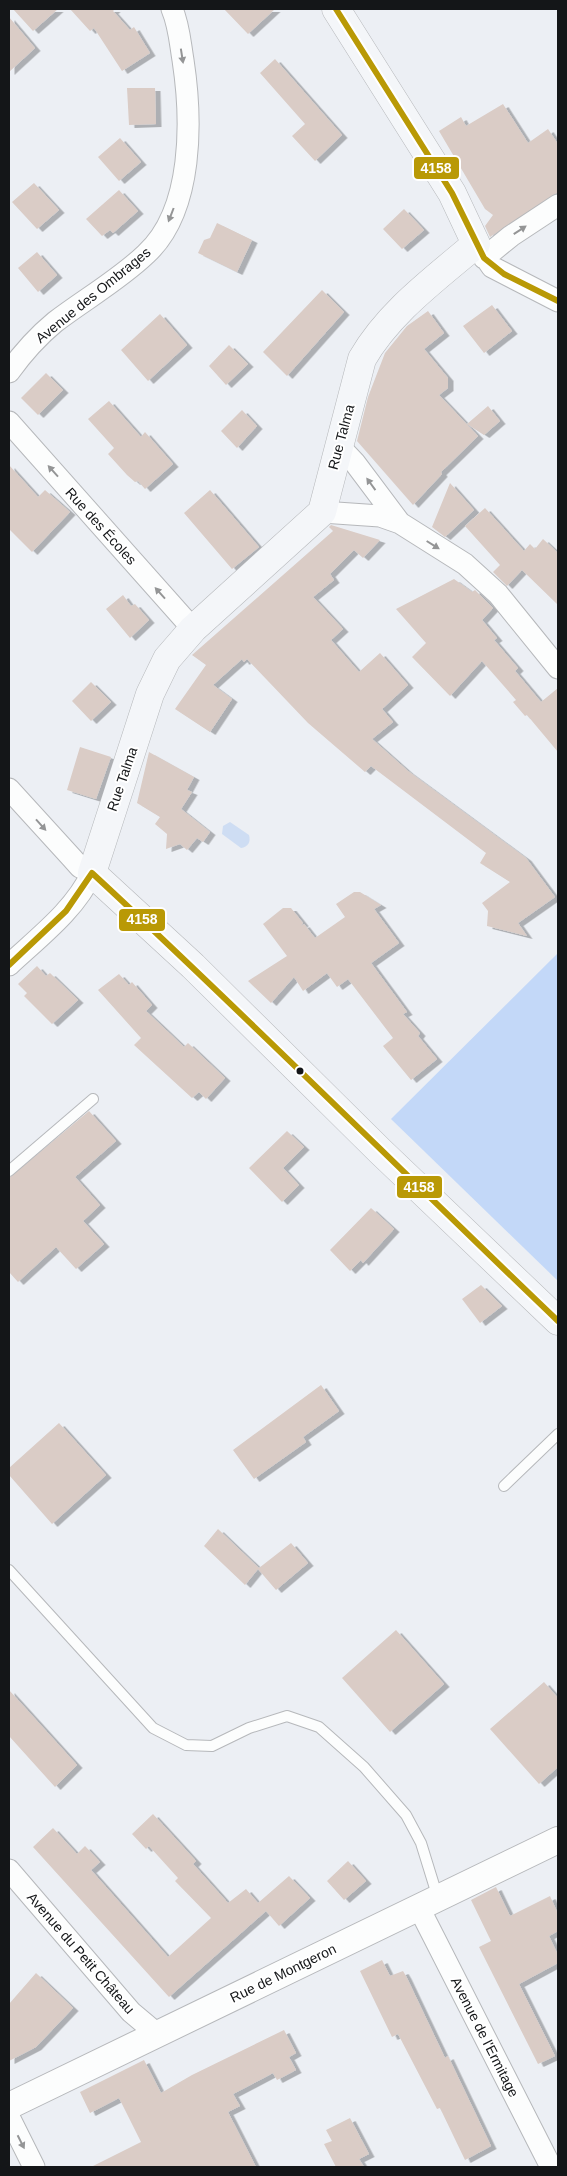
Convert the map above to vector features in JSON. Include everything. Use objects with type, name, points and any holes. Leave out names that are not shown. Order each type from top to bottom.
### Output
[{"type":"main road","points":[[336,9],[452,193],[480,251]]},
{"type":"main road","name":"Rue Talma","points":[[92,873],[150,694],[167,659],[193,629],[322,512],[338,445],[362,360],[374,339],[415,297],[480,251]]},
{"type":"main road","points":[[92,873],[192,966],[380,1151],[558,1321]]},
{"type":"street","name":"Avenue des Ombrages","points":[[9,372],[54,323],[148,253],[166,228],[180,191],[188,150],[189,98],[177,22],[172,9]]},
{"type":"street","points":[[558,205],[511,236],[480,251],[504,274],[558,301]]},
{"type":"street","name":"Rue des Écoles","points":[[9,422],[193,629]]},
{"type":"street","points":[[338,445],[355,463],[400,523]]},
{"type":"street","points":[[322,512],[380,516],[400,523],[465,564],[498,594],[558,668]]},
{"type":"street","points":[[9,789],[80,867],[92,873],[84,891],[66,911],[9,965]]},
{"type":"street","name":"Rue de Montgeron","points":[[9,2106],[156,2033],[558,1840]]},
{"type":"street","name":"Avenue du Petit Château","points":[[9,1870],[131,2012],[156,2033]]},
{"type":"street","name":"Avenue de l'Ermitage","points":[[428,1903],[551,2167]]},
{"type":"street","points":[[9,2117],[34,2167]]},
{"type":"lane","points":[[9,1171],[93,1099]]},
{"type":"lane","points":[[504,1486],[558,1434]]},
{"type":"lane","points":[[9,1570],[153,1728],[186,1745],[212,1746],[249,1728],[287,1716],[319,1727],[364,1767],[406,1814],[421,1843],[428,1903]]},
{"type":"shaded area","points":[[230,822],[249,835],[249,842],[245,847],[241,848],[222,834],[223,826]]},
{"type":"shaded area","points":[[558,953],[558,1281],[391,1119]]},
{"type":"building","points":[[13,9],[58,9],[33,31]]},
{"type":"building","points":[[70,9],[115,9],[113,11],[130,30],[134,27],[150,53],[122,71],[94,28],[90,31]]},
{"type":"building","points":[[224,9],[275,9],[248,34]]},
{"type":"building","points":[[9,17],[35,48],[9,72]]},
{"type":"building","points":[[275,59],[342,135],[315,161],[292,136],[305,124],[260,73]]},
{"type":"building","points":[[127,88],[155,88],[156,124],[129,125]]},
{"type":"building","points":[[503,104],[528,143],[548,129],[558,144],[558,192],[490,237],[485,226],[493,215],[485,209],[439,131],[461,117],[466,126]]},
{"type":"building","points":[[120,138],[141,162],[119,181],[98,157]]},
{"type":"building","points":[[34,183],[59,210],[37,229],[12,202]]},
{"type":"building","points":[[119,190],[138,211],[113,233],[110,230],[102,236],[86,219]]},
{"type":"building","points":[[404,209],[424,230],[402,249],[383,229]]},
{"type":"building","points":[[217,223],[252,240],[237,272],[198,253],[204,240],[210,238]]},
{"type":"building","points":[[37,252],[57,275],[38,292],[18,268]]},
{"type":"building","points":[[322,290],[344,312],[287,376],[263,352]]},
{"type":"building","points":[[492,305],[512,331],[484,353],[463,326]]},
{"type":"building","points":[[428,311],[444,333],[424,349],[448,378],[448,388],[439,395],[478,436],[441,472],[442,474],[413,505],[357,441],[368,397],[385,353],[407,326]]},
{"type":"building","points":[[160,314],[187,345],[148,381],[121,350]]},
{"type":"building","points":[[229,345],[248,364],[226,385],[209,366]]},
{"type":"building","points":[[46,373],[63,390],[38,415],[21,398]]},
{"type":"building","points":[[109,401],[141,437],[145,432],[173,464],[145,489],[138,481],[135,482],[127,475],[108,454],[114,448],[88,419]]},
{"type":"building","points":[[488,406],[500,421],[484,435],[467,424]]},
{"type":"building","points":[[242,410],[257,426],[237,448],[221,431]]},
{"type":"building","points":[[9,465],[38,497],[45,490],[70,512],[32,552],[9,529]]},
{"type":"building","points":[[450,483],[474,510],[445,537],[432,527]]},
{"type":"building","points":[[210,490],[259,547],[232,569],[184,513]]},
{"type":"building","points":[[485,508],[524,551],[530,544],[535,549],[543,539],[558,553],[558,605],[522,570],[507,586],[493,572],[500,565],[465,526]]},
{"type":"building","points":[[331,525],[380,540],[363,558],[354,550],[330,574],[334,580],[313,597],[343,629],[331,640],[359,672],[380,653],[408,685],[382,709],[393,722],[372,739],[408,771],[526,858],[555,897],[518,923],[527,936],[487,926],[488,911],[482,903],[510,882],[480,863],[486,853],[371,766],[365,772],[308,723],[247,659],[244,662],[242,659],[213,685],[232,699],[210,732],[175,709],[206,665],[192,655],[333,531],[329,527]]},
{"type":"building","points":[[454,579],[472,592],[475,590],[493,608],[482,620],[497,638],[494,640],[518,668],[515,671],[541,702],[558,688],[558,752],[527,715],[525,716],[513,702],[516,700],[482,661],[450,696],[412,657],[426,643],[396,609]]},
{"type":"building","points":[[123,595],[131,606],[135,604],[149,620],[130,638],[106,609]]},
{"type":"building","points":[[91,682],[111,702],[91,721],[72,701]]},
{"type":"building","points":[[80,747],[111,757],[96,799],[67,790]]},
{"type":"building","points":[[149,752],[194,777],[187,790],[192,792],[181,809],[210,832],[203,842],[197,838],[187,850],[180,844],[166,849],[167,834],[155,824],[160,817],[137,803]]},
{"type":"building","points":[[354,892],[360,892],[381,905],[374,909],[399,943],[371,963],[407,1012],[403,1014],[420,1033],[418,1036],[437,1059],[411,1080],[383,1046],[393,1038],[348,979],[337,987],[327,973],[303,991],[294,977],[271,1003],[248,981],[287,956],[263,924],[283,908],[291,908],[303,923],[301,926],[304,924],[315,938],[345,917],[336,904]]},
{"type":"building","points":[[37,966],[46,976],[50,973],[78,1000],[52,1024],[24,996],[27,993],[18,984]]},
{"type":"building","points":[[119,974],[129,985],[132,982],[152,1005],[146,1011],[184,1047],[188,1043],[225,1078],[206,1099],[199,1092],[192,1098],[134,1045],[141,1038],[98,990]]},
{"type":"building","points":[[89,1111],[116,1141],[75,1177],[100,1205],[83,1221],[104,1244],[76,1269],[56,1247],[18,1282],[9,1272],[9,1178]]},
{"type":"building","points":[[287,1131],[304,1147],[283,1168],[299,1185],[282,1202],[249,1168]]},
{"type":"building","points":[[371,1208],[394,1229],[363,1263],[361,1260],[350,1271],[330,1250]]},
{"type":"building","points":[[481,1285],[502,1306],[480,1323],[462,1299]]},
{"type":"building","points":[[321,1385],[339,1411],[303,1437],[306,1442],[254,1479],[233,1450]]},
{"type":"building","points":[[59,1423],[106,1475],[52,1524],[9,1475],[9,1468]]},
{"type":"building","points":[[218,1529],[259,1568],[291,1543],[308,1563],[276,1590],[258,1569],[245,1585],[204,1546]]},
{"type":"building","points":[[396,1630],[444,1684],[390,1732],[342,1678]]},
{"type":"building","points":[[544,1682],[558,1698],[558,1767],[539,1784],[490,1729]]},
{"type":"building","points":[[9,1690],[77,1765],[55,1787],[9,1736]]},
{"type":"building","points":[[153,1814],[196,1861],[193,1864],[228,1903],[246,1889],[258,1903],[289,1876],[310,1898],[279,1926],[266,1911],[169,1997],[33,1847],[53,1828],[77,1854],[85,1846],[100,1862],[91,1870],[168,1957],[211,1918],[175,1881],[178,1878],[149,1846],[146,1849],[132,1834]]},
{"type":"building","points":[[348,1861],[366,1881],[344,1900],[327,1881]]},
{"type":"building","points":[[496,1887],[510,1916],[550,1896],[558,1914],[558,1931],[549,1936],[558,1955],[558,1963],[519,1984],[555,2056],[538,2064],[479,1947],[491,1941],[471,1900]]},
{"type":"building","points":[[382,1960],[390,1976],[403,1971],[406,1976],[445,2058],[448,2056],[491,2146],[465,2160],[440,2108],[437,2109],[398,2034],[392,2037],[360,1971]]},
{"type":"building","points":[[36,1973],[73,2008],[36,2047],[9,2061],[9,2004]]},
{"type":"building","points":[[284,2030],[296,2053],[289,2057],[296,2070],[277,2080],[273,2073],[233,2094],[240,2106],[228,2112],[256,2167],[91,2167],[141,2142],[119,2098],[90,2113],[80,2092],[144,2060],[161,2093],[192,2075]]},
{"type":"building","points":[[350,2118],[369,2154],[359,2159],[364,2167],[336,2167],[324,2144],[332,2141],[326,2130]]},
{"type":"transit line","name":"4158","points":[[336,9],[452,193],[484,258],[504,274],[558,301]]},
{"type":"transit line","name":"4158","points":[[9,965],[66,911],[92,873],[210,984],[558,1321]]}]
